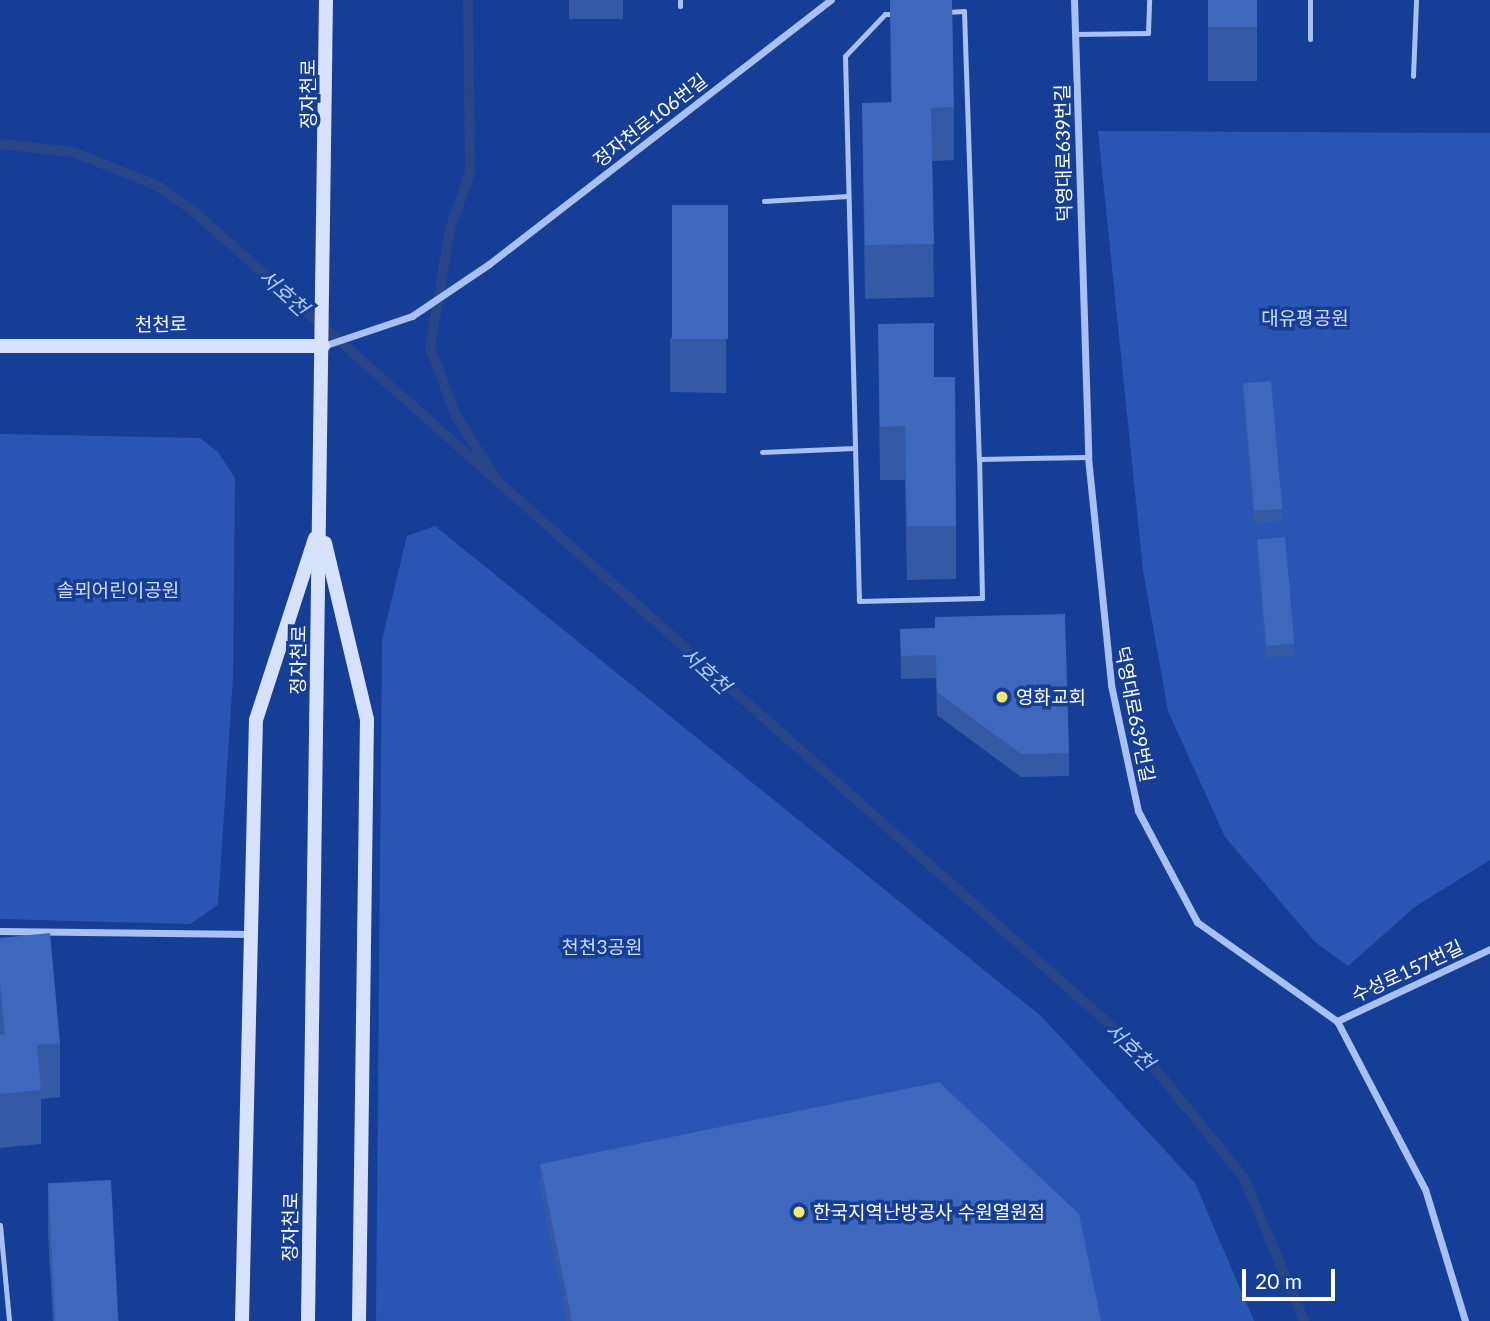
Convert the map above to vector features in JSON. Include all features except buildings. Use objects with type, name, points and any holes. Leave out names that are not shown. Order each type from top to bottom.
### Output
[{"type":"street","name":"정자천로","points":[[308,1321],[328,114],[326,0]]},
{"type":"street","name":"정자천로106번길","points":[[323,345],[412,316],[489,264],[831,0]]},
{"type":"street","name":"덕영대로639번길","points":[[1074,0],[1088,457],[1111,685],[1139,811],[1197,922],[1337,1021],[1425,1189],[1465,1321]]},
{"type":"street","name":"천천로","points":[[0,345],[323,345]]},
{"type":"street","points":[[242,1321],[256,720],[320,523]]},
{"type":"street","points":[[320,523],[367,719],[359,1321]]},
{"type":"street","points":[[0,931],[251,934]]},
{"type":"street","name":"수성로157번길","points":[[1337,1021],[1490,949]]},
{"type":"lane","points":[[1076,34],[1148,33],[1149,0]]},
{"type":"lane","points":[[1310,0],[1310,39]]},
{"type":"lane","points":[[1413,76],[1416,0]]},
{"type":"lane","points":[[911,13],[885,14],[845,56],[859,601],[982,598],[964,11],[938,12]]},
{"type":"lane","points":[[764,201],[848,196]]},
{"type":"lane","points":[[762,452],[855,448]]},
{"type":"lane","points":[[979,459],[1088,457]]},
{"type":"lane","points":[[0,1225],[9,1321]]},
{"type":"green space","name":"대유평공원","points":[[1098,131],[1490,133],[1490,860],[1416,906],[1348,966],[1315,942],[1225,837],[1168,711],[1143,570]]},
{"type":"green space","name":"솔뫼어린이공원","points":[[0,434],[200,438],[218,452],[235,478],[233,677],[218,905],[190,924],[0,919]]},
{"type":"green space","name":"천천3공원","points":[[435,526],[1042,1017],[1195,1183],[1254,1321],[376,1321],[382,640],[407,536]]},
{"type":"waterway","points":[[468,0],[470,173],[450,229],[430,347],[456,416],[494,475]]},
{"type":"waterway","name":"서호천","points":[[0,144],[73,152],[156,185],[191,209],[1144,1055],[1244,1178],[1304,1321]]},
{"type":"place","name":"영화교회","points":[[1002,697]]},
{"type":"place","name":"한국지역난방공사 수원열원점","points":[[799,1212]]}]
